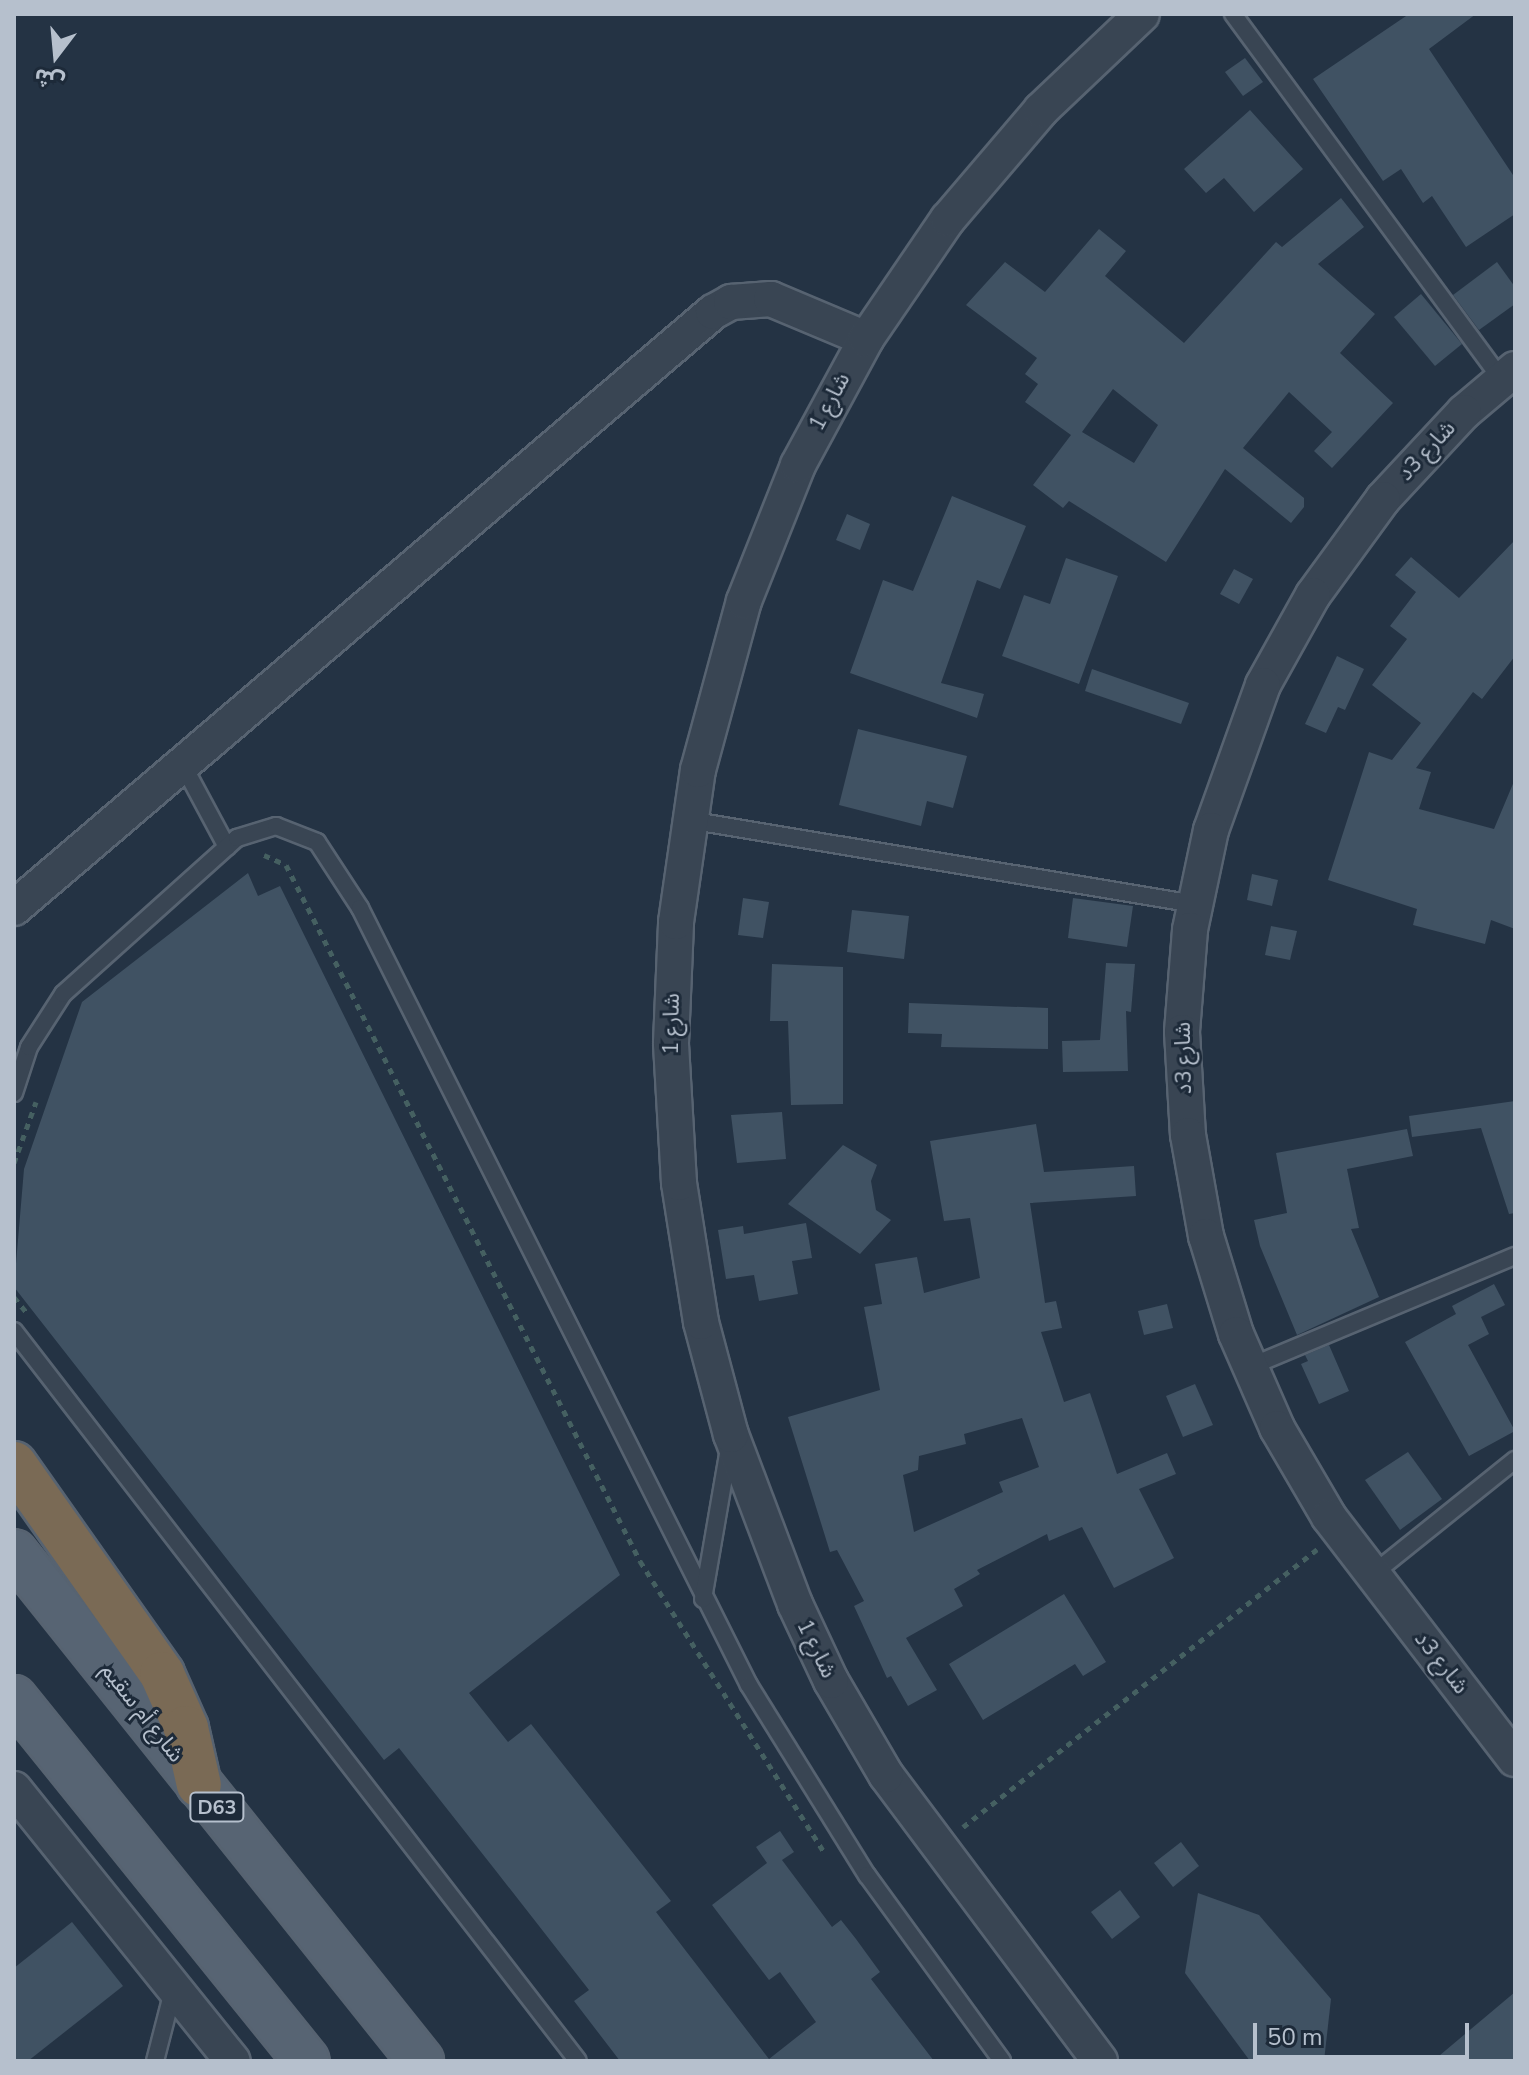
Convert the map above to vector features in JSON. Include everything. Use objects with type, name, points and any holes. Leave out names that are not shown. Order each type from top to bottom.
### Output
[{"type":"highway","points":[[14,1464],[162,1674],[186,1728],[199,1785]]},
{"type":"main road","name":"شارع أم سقيم","points":[[14,1552],[421,2061]]},
{"type":"main road","points":[[14,1698],[307,2061]]},
{"type":"street","name":"شارع 1","points":[[1100,2061],[886,1775],[831,1681],[765,1532],[731,1435],[688,1253],[673,1114],[674,960],[688,820],[716,696],[768,532],[830,399],[914,265],[993,164],[1142,14]]},
{"type":"street","points":[[14,908],[713,312],[731,302],[771,299],[866,339]]},
{"type":"street","name":"شارع 3د","points":[[1509,375],[1464,412],[1383,499],[1306,606],[1263,685],[1234,756],[1195,904],[1182,1032],[1188,1135],[1206,1236],[1249,1367],[1301,1473],[1340,1531],[1515,1759]]},
{"type":"street","points":[[14,1789],[233,2061]]},
{"type":"lane","points":[[1233,14],[1509,375]]},
{"type":"lane","points":[[183,765],[227,847]]},
{"type":"lane","points":[[688,820],[1195,904]]},
{"type":"lane","points":[[14,1093],[29,1047],[63,994],[227,847],[249,831],[276,826],[305,834],[327,853],[360,908],[703,1600],[829,1816],[1002,2061]]},
{"type":"lane","points":[[1249,1367],[1515,1256]]},
{"type":"lane","points":[[14,1331],[578,2061]]},
{"type":"lane","points":[[703,1600],[731,1435]]},
{"type":"lane","points":[[1373,1574],[1515,1460]]},
{"type":"lane","points":[[155,2061],[174,1985]]},
{"type":"path","points":[[257,858],[268,854],[286,865],[640,1561],[805,1828],[834,1865]]},
{"type":"path","points":[[14,1163],[41,1089]]},
{"type":"path","points":[[938,1847],[1340,1531]]},
{"type":"building","points":[[1409,14],[1476,14],[1429,49],[1515,178],[1515,214],[1466,247],[1432,196],[1423,203],[1401,169],[1383,181],[1313,79]]},
{"type":"building","points":[[1245,58],[1263,82],[1243,96],[1225,72]]},
{"type":"building","points":[[1250,110],[1303,169],[1254,212],[1224,178],[1206,193],[1184,169]]},
{"type":"building","points":[[1341,198],[1364,227],[1318,264],[1375,314],[1340,353],[1393,403],[1332,468],[1314,451],[1332,432],[1289,392],[1243,448],[1304,498],[1304,507],[1291,523],[1225,469],[1166,562],[1069,501],[1063,508],[1033,485],[1071,435],[1025,402],[1038,384],[1025,374],[1037,358],[966,305],[1005,262],[1045,292],[1099,229],[1126,251],[1105,276],[1184,343],[1276,242],[1282,247]],"holes":[[[1113,389],[1158,425],[1134,463],[1082,432]]]},
{"type":"building","points":[[1497,262],[1515,287],[1515,304],[1479,330],[1453,295]]},
{"type":"building","points":[[1421,294],[1462,344],[1435,366],[1394,317]]},
{"type":"building","points":[[952,496],[1026,526],[1000,589],[977,580],[941,683],[984,694],[977,718],[850,673],[883,580],[913,591]]},
{"type":"building","points":[[847,514],[870,524],[860,550],[836,540]]},
{"type":"building","points":[[1515,540],[1515,656],[1482,699],[1473,692],[1416,768],[1431,772],[1419,809],[1494,829],[1515,779],[1515,929],[1491,920],[1485,944],[1413,925],[1417,909],[1328,880],[1369,752],[1392,760],[1421,723],[1372,685],[1407,639],[1390,626],[1416,592],[1395,575],[1411,557],[1459,598]]},
{"type":"building","points":[[1066,558],[1118,576],[1079,684],[1002,656],[1024,595],[1050,604]]},
{"type":"building","points":[[1234,569],[1253,579],[1239,604],[1220,594]]},
{"type":"building","points":[[1337,656],[1364,669],[1345,710],[1338,707],[1326,733],[1305,724]]},
{"type":"building","points":[[1092,669],[1189,703],[1181,724],[1085,691]]},
{"type":"building","points":[[858,729],[967,756],[953,808],[927,801],[921,826],[839,805]]},
{"type":"building","points":[[248,873],[258,896],[280,886],[620,1575],[469,1693],[508,1742],[531,1724],[671,1901],[656,1912],[769,2059],[816,2022],[780,1972],[769,1980],[712,1905],[767,1863],[756,1847],[780,1831],[794,1852],[782,1860],[832,1927],[841,1920],[856,1939],[880,1972],[871,1979],[934,2061],[620,2061],[574,2001],[589,1990],[496,1871],[399,1748],[384,1760],[14,1287],[24,1169],[82,1002]]},
{"type":"building","points":[[1252,874],[1278,880],[1272,906],[1247,900]]},
{"type":"building","points":[[743,898],[769,902],[763,938],[738,935]]},
{"type":"building","points":[[1073,898],[1133,906],[1127,947],[1068,938]]},
{"type":"building","points":[[852,910],[909,916],[904,959],[847,952]]},
{"type":"building","points":[[1271,926],[1297,931],[1290,960],[1265,955]]},
{"type":"building","points":[[1106,963],[1135,964],[1131,1012],[1126,1011],[1128,1071],[1063,1072],[1062,1041],[1100,1040]]},
{"type":"building","points":[[772,964],[843,967],[843,1104],[791,1105],[788,1021],[770,1021]]},
{"type":"building","points":[[909,1003],[1048,1008],[1048,1049],[941,1047],[942,1034],[908,1033]]},
{"type":"building","points":[[1515,1101],[1515,1213],[1509,1214],[1481,1128],[1412,1137],[1409,1116]]},
{"type":"building","points":[[782,1112],[786,1159],[737,1163],[731,1115]]},
{"type":"building","points":[[1036,1124],[1044,1172],[1134,1166],[1136,1196],[1030,1203],[1045,1303],[1056,1301],[1062,1328],[1041,1332],[1064,1402],[1090,1393],[1117,1474],[1167,1453],[1176,1474],[1139,1489],[1174,1558],[1114,1588],[1082,1527],[1049,1541],[1047,1534],[977,1570],[980,1574],[954,1589],[963,1606],[906,1638],[937,1690],[908,1706],[891,1676],[887,1678],[854,1606],[864,1601],[837,1550],[830,1552],[788,1417],[880,1390],[864,1307],[882,1304],[875,1264],[917,1257],[924,1293],[980,1278],[970,1218],[944,1221],[930,1141]],"holes":[[[1022,1418],[1039,1467],[999,1482],[1003,1492],[914,1532],[903,1475],[918,1470],[919,1456],[966,1444],[964,1434]]]},
{"type":"building","points":[[1407,1129],[1413,1156],[1347,1169],[1359,1228],[1351,1229],[1379,1297],[1297,1335],[1260,1246],[1254,1220],[1287,1213],[1276,1153]]},
{"type":"building","points":[[843,1145],[877,1165],[871,1181],[876,1210],[891,1220],[860,1254],[788,1204]]},
{"type":"building","points":[[806,1223],[812,1258],[792,1261],[798,1294],[759,1301],[754,1275],[726,1279],[718,1230],[743,1226],[744,1234]]},
{"type":"building","points":[[1494,1284],[1505,1305],[1481,1317],[1489,1334],[1468,1345],[1515,1431],[1469,1456],[1405,1342],[1456,1314],[1452,1306]]},
{"type":"building","points":[[1167,1304],[1173,1328],[1144,1335],[1138,1311]]},
{"type":"building","points":[[1329,1345],[1349,1391],[1319,1404],[1301,1364],[1308,1361],[1305,1355]]},
{"type":"building","points":[[1195,1384],[1213,1425],[1183,1437],[1166,1396]]},
{"type":"building","points":[[1408,1452],[1442,1499],[1400,1530],[1365,1480]]},
{"type":"building","points":[[1064,1594],[1106,1662],[1083,1676],[1075,1664],[983,1720],[949,1664]]},
{"type":"building","points":[[1181,1842],[1199,1866],[1173,1887],[1154,1863]]},
{"type":"building","points":[[1120,1890],[1140,1917],[1112,1939],[1091,1912]]},
{"type":"building","points":[[1198,1893],[1259,1915],[1331,1999],[1324,2061],[1250,2061],[1185,1973]]},
{"type":"building","points":[[72,1922],[123,1986],[28,2061],[14,2061],[14,1968]]},
{"type":"building","points":[[1515,1992],[1515,2061],[1433,2061]]}]
